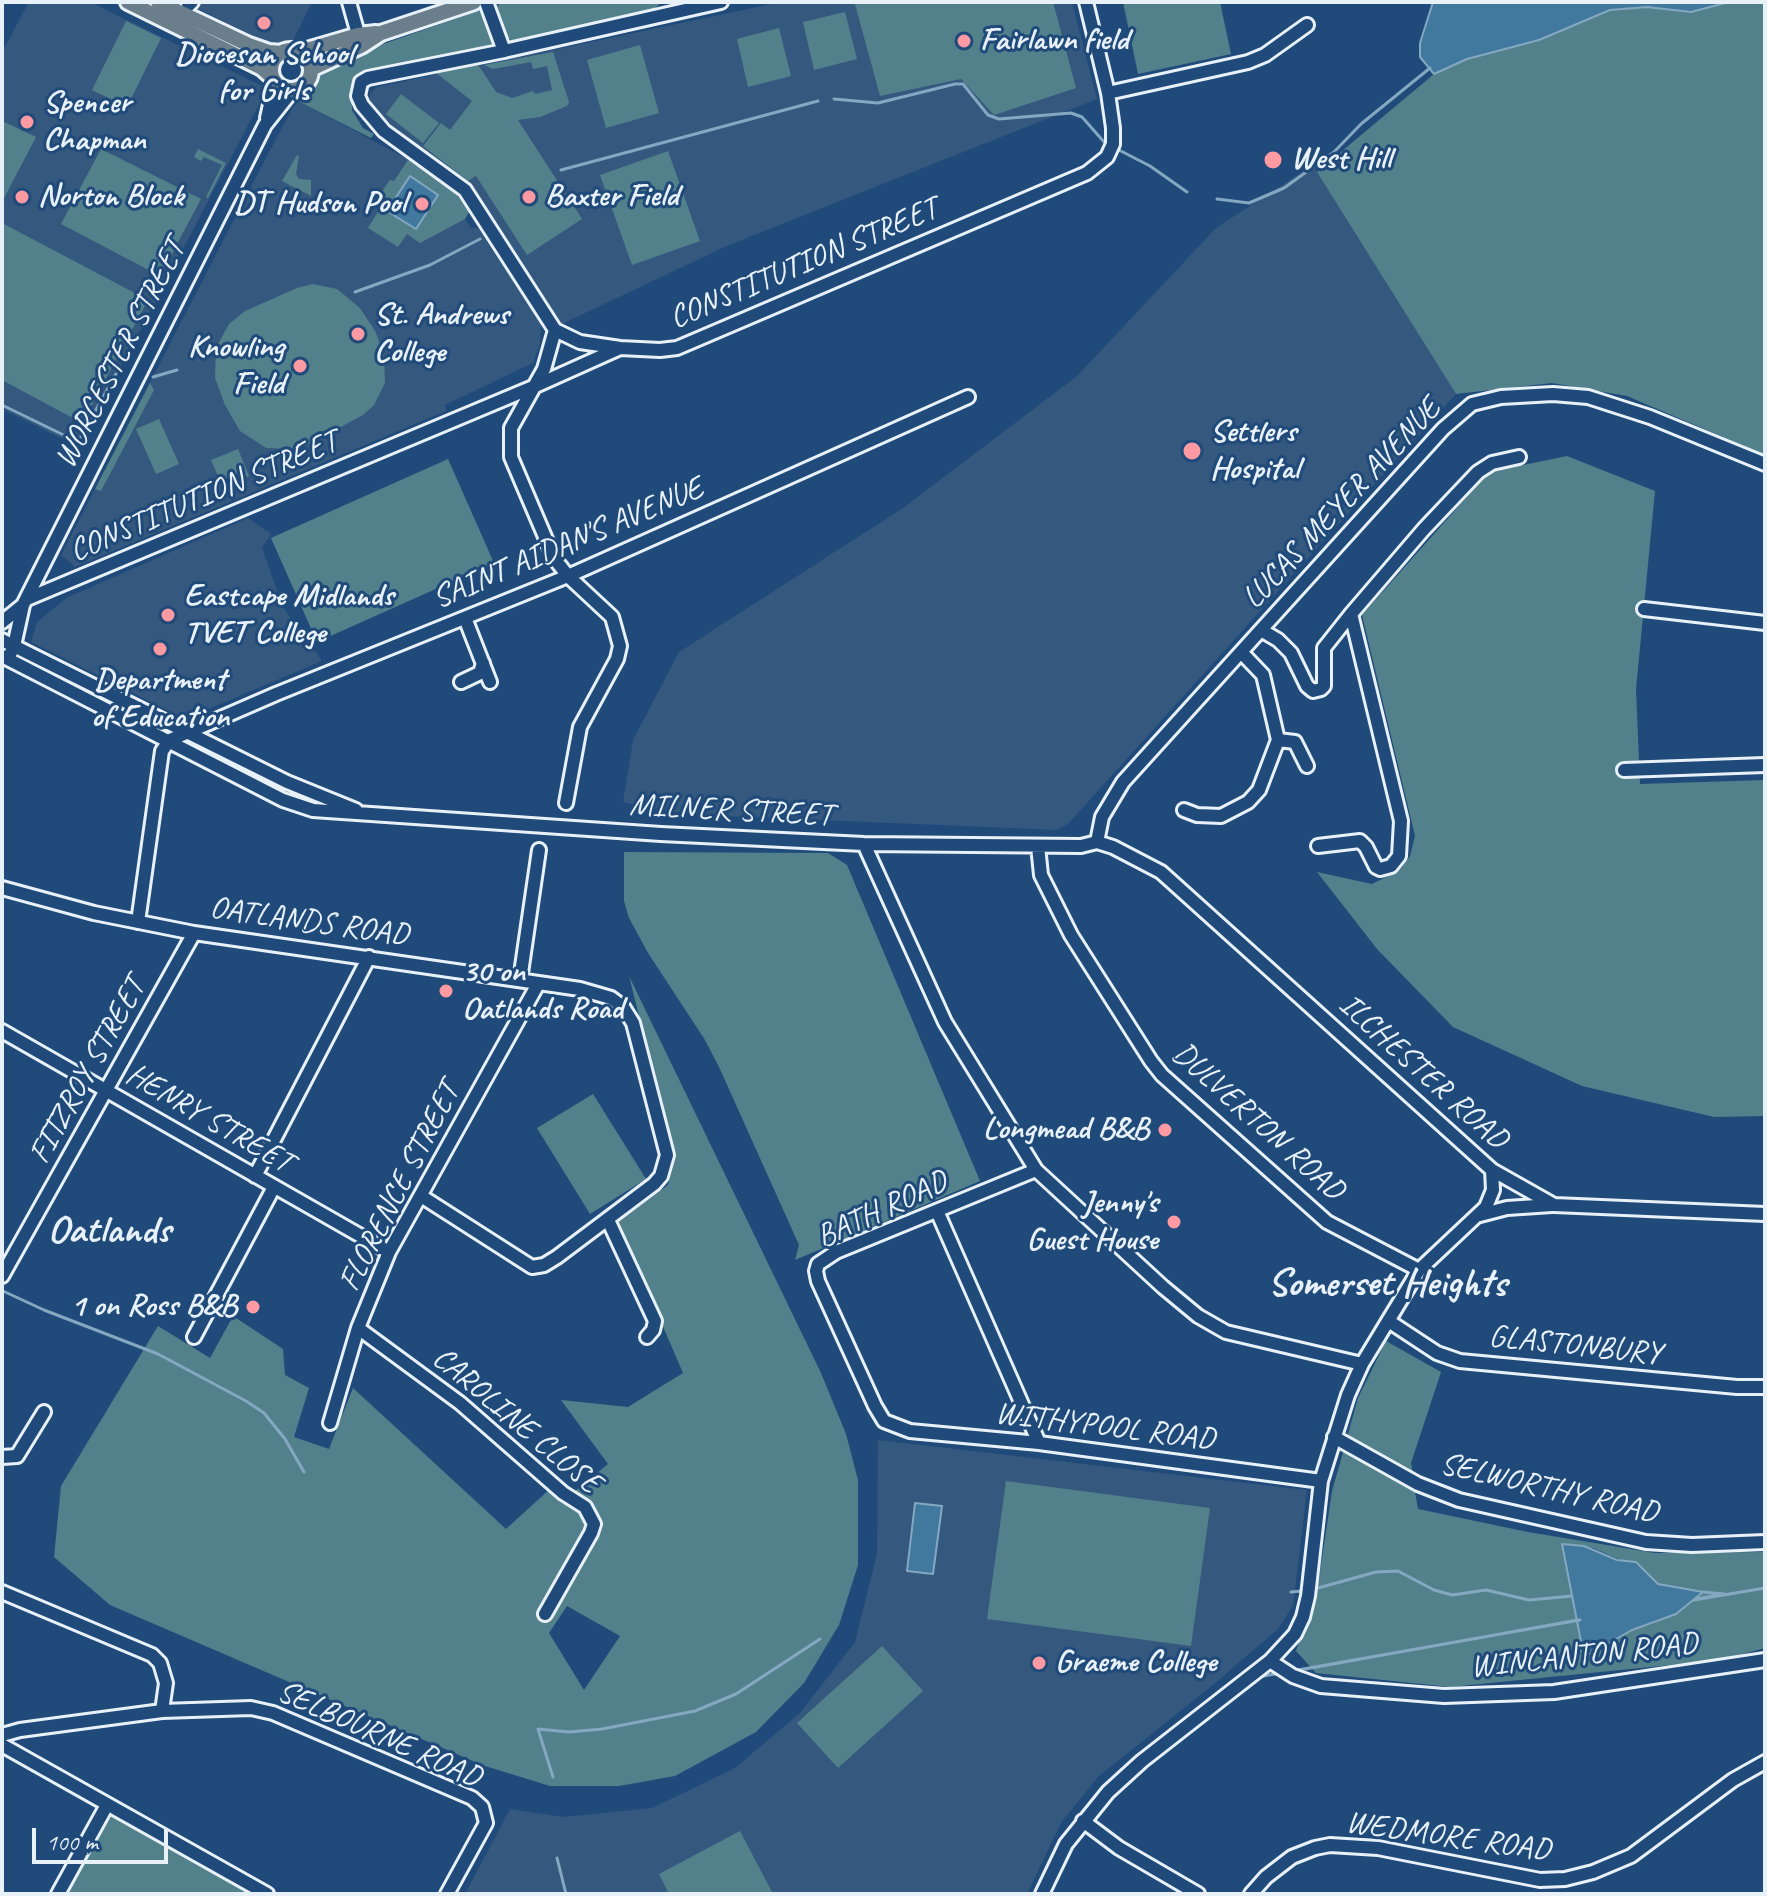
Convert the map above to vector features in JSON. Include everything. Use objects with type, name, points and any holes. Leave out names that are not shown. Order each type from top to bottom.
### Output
[{"type":"main road","points":[[128,2],[262,68],[285,90],[292,91],[308,82],[311,69],[306,56],[300,52],[269,52],[249,45],[158,2]]},
{"type":"main road","points":[[300,52],[359,40],[474,2]]},
{"type":"main road","points":[[311,69],[359,40]]},
{"type":"main road","points":[[273,80],[272,64],[282,53]]},
{"type":"street","points":[[349,2],[359,40]]},
{"type":"street","points":[[486,2],[504,51]]},
{"type":"street","points":[[620,348],[580,342],[555,330],[465,190],[384,131],[362,105],[357,91],[361,82],[368,78],[721,2]]},
{"type":"street","points":[[1086,2],[1108,93],[1248,62],[1265,55],[1307,25]]},
{"type":"street","name":"WORCESTER STREET","points":[[265,125],[273,80]]},
{"type":"street","name":"WORCESTER STREET","points":[[6,650],[25,602],[265,125],[292,91]]},
{"type":"street","name":"CONSTITUTION STREET","points":[[25,602],[620,348],[677,348],[1070,181],[1099,166],[1113,144],[1108,93]]},
{"type":"street","points":[[555,330],[544,369],[511,428],[511,457],[554,558],[568,576],[612,617],[620,646],[611,671],[580,727],[566,803]]},
{"type":"street","name":"LUCAS MEYER AVENUE","points":[[1097,842],[1102,817],[1117,790],[1443,429],[1472,404],[1501,397],[1553,394],[1588,397],[1650,417],[1765,464]]},
{"type":"street","name":"SAINT AIDAN'S AVENUE","points":[[170,740],[568,576],[968,397]]},
{"type":"street","points":[[1261,630],[1285,646],[1307,686],[1318,691],[1324,686],[1324,648],[1424,529],[1478,472],[1492,463],[1519,457]]},
{"type":"street","name":"WORCESTER STREET","points":[[2,622],[25,602]]},
{"type":"street","points":[[1644,609],[1765,623]]},
{"type":"street","points":[[1318,846],[1360,841],[1380,869],[1391,866],[1399,856],[1401,821],[1351,614]]},
{"type":"street","points":[[465,618],[490,682]]},
{"type":"street","name":"MILNER STREET","points":[[6,650],[287,782],[362,813]]},
{"type":"street","name":"MILNER STREET","points":[[6,650],[298,807],[329,813],[864,844],[1081,846],[1097,842]]},
{"type":"street","points":[[1184,810],[1208,817],[1221,816],[1248,802],[1259,790],[1278,740],[1263,675],[1241,652]]},
{"type":"street","points":[[461,682],[480,673],[483,663]]},
{"type":"street","points":[[138,922],[162,751],[170,740]]},
{"type":"street","points":[[1278,740],[1295,742],[1307,766]]},
{"type":"street","points":[[1624,770],[1765,765]]},
{"type":"street","name":"ILCHESTER ROAD","points":[[1097,842],[1129,854],[1161,872],[1492,1170],[1554,1205],[1765,1214]]},
{"type":"street","points":[[864,844],[945,1022],[1036,1170],[1198,1316],[1226,1332],[1362,1364]]},
{"type":"street","name":"DULVERTON ROAD","points":[[1038,846],[1041,875],[1071,935],[1162,1075],[1327,1222],[1419,1270]]},
{"type":"street","points":[[520,980],[539,850]]},
{"type":"street","name":"OATLANDS ROAD","points":[[2,888],[194,933],[580,989],[611,998],[623,1007],[633,1023],[667,1155],[661,1176],[654,1184],[608,1220]]},
{"type":"street","name":"FITZROY STREET","points":[[2,1276],[194,933]]},
{"type":"street","points":[[255,1176],[369,957]]},
{"type":"street","name":"FLORENCE STREET","points":[[330,1423],[358,1328],[389,1252],[538,984]]},
{"type":"street","name":"HENRY STREET","points":[[2,1031],[389,1252]]},
{"type":"street","name":"BATH ROAD","points":[[884,1421],[816,1271],[818,1264],[825,1257],[1036,1170]]},
{"type":"street","points":[[1042,1894],[1056,1862],[1083,1821],[1108,1792],[1142,1761],[1270,1661],[1295,1634],[1303,1617],[1321,1481],[1348,1395],[1362,1364],[1419,1270],[1480,1215],[1490,1199],[1492,1170]]},
{"type":"street","points":[[194,1337],[274,1187]]},
{"type":"street","points":[[421,1196],[532,1267],[544,1265],[608,1220],[655,1321],[647,1337]]},
{"type":"street","points":[[1480,1215],[1507,1208],[1554,1205]]},
{"type":"street","points":[[937,1211],[1039,1443]]},
{"type":"street","name":"GLASTONBURY","points":[[1390,1322],[1437,1353],[1460,1361],[1765,1387]]},
{"type":"street","name":"CAROLINE CLOSE","points":[[358,1328],[460,1403],[563,1493],[579,1501],[590,1515],[594,1524],[591,1533],[545,1614]]},
{"type":"street","points":[[2,1457],[17,1456],[44,1412]]},
{"type":"street","name":"WITHYPOOL ROAD","points":[[884,1421],[910,1431],[1039,1443],[1321,1481]]},
{"type":"street","name":"SELWORTHY ROAD","points":[[1334,1437],[1418,1484],[1459,1500],[1646,1542],[1692,1545],[1765,1542]]},
{"type":"street","points":[[2,1592],[152,1655],[160,1663],[166,1683],[162,1711]]},
{"type":"street","name":"WINCANTON ROAD","points":[[1270,1661],[1293,1676],[1321,1686],[1444,1696],[1554,1692],[1765,1660]]},
{"type":"street","name":"SELBOURNE ROAD","points":[[2,1735],[162,1711],[251,1708],[273,1713],[472,1798],[482,1807],[486,1823],[447,1894]]},
{"type":"street","points":[[2,1745],[267,1894]]},
{"type":"street","name":"WEDMORE ROAD","points":[[1251,1894],[1266,1877],[1292,1857],[1330,1845],[1378,1848],[1540,1880],[1565,1879],[1593,1872],[1631,1856],[1733,1780],[1765,1762]]},
{"type":"street","points":[[58,1894],[107,1805]]},
{"type":"street","points":[[1083,1821],[1119,1848],[1198,1894]]},
{"type":"shaded area","points":[[29,2],[90,2],[262,86],[265,93],[79,447],[2,409],[2,52]]},
{"type":"shaded area","name":"Diocesan School for Girls","points":[[184,2],[312,2],[293,41],[268,43]]},
{"type":"shaded area","points":[[781,2],[1072,2],[1097,99],[729,245],[562,324],[556,320],[466,182],[375,112],[370,103],[370,94],[377,87]]},
{"type":"shaded area","points":[[1433,2],[1729,2],[1691,12],[1647,7],[1610,10],[1539,40],[1467,59],[1434,74],[1420,57],[1420,43]]},
{"type":"shaded area","name":"St. Andrews College","points":[[299,101],[409,160],[462,200],[469,212],[465,219],[471,228],[478,228],[541,324],[540,344],[533,363],[445,405],[446,411],[75,567],[61,555],[258,173]]},
{"type":"shaded area","name":"Settlers Hospital","points":[[1313,165],[1456,394],[1068,824],[1057,830],[678,814],[623,802],[633,740],[679,652],[903,508],[1077,376],[1216,228]]},
{"type":"shaded area","points":[[410,176],[438,195],[416,229],[387,211]]},
{"type":"shaded area","name":"Eastcape Midlands TVET College","points":[[248,518],[271,534],[262,548],[283,607],[322,661],[185,719],[31,642],[37,622],[66,598]]},
{"type":"shaded area","name":"Graeme College","points":[[878,1440],[1307,1490],[1293,1606],[1277,1630],[1099,1776],[1061,1823],[1027,1894],[465,1894],[510,1809],[564,1817],[652,1808],[735,1768],[800,1713],[855,1642],[877,1554]]},
{"type":"shaded area","points":[[915,1503],[942,1506],[933,1574],[907,1571]]},
{"type":"shaded area","points":[[1562,1544],[1584,1546],[1617,1560],[1636,1562],[1658,1584],[1703,1592],[1676,1614],[1632,1630],[1584,1657]]},
{"type":"green space","points":[[500,2],[658,2],[659,5],[651,11],[514,42],[505,36],[495,10]]},
{"type":"green space","name":"Fairlawn field","points":[[1053,2],[1076,88],[994,115],[961,79],[880,96],[855,4]]},
{"type":"green space","points":[[1123,2],[1220,2],[1231,54],[1138,74]]},
{"type":"green space","points":[[1729,2],[1765,2],[1765,455],[1627,396],[1552,383],[1456,394],[1317,172],[1434,74],[1467,59],[1539,40],[1610,10],[1647,7],[1691,12]]},
{"type":"green space","points":[[484,11],[496,41],[493,46],[362,74],[355,79],[352,110],[363,128],[374,134],[371,138],[296,100],[308,93],[328,67],[346,57]]},
{"type":"green space","points":[[845,12],[857,59],[814,70],[803,22]]},
{"type":"green space","points":[[126,21],[161,38],[127,107],[92,90]]},
{"type":"green space","points":[[779,28],[791,76],[748,87],[737,39]]},
{"type":"green space","points":[[640,45],[659,113],[606,128],[587,60]]},
{"type":"green space","points":[[553,52],[569,102],[567,106],[540,117],[518,120],[582,219],[527,255],[476,176],[468,181],[423,146],[441,123],[450,130],[472,101],[436,73],[477,63],[496,92],[512,98],[533,91],[535,94],[552,90],[547,66],[533,69],[531,62],[493,69],[484,65]]},
{"type":"green space","points":[[401,94],[439,123],[423,143],[386,114]]},
{"type":"green space","points":[[2,121],[36,137],[2,202]]},
{"type":"green space","points":[[101,149],[201,199],[160,276],[61,224]]},
{"type":"green space","points":[[198,149],[226,163],[208,198],[222,165],[204,157],[201,161],[194,157]]},
{"type":"green space","points":[[668,151],[700,241],[632,265],[600,175]]},
{"type":"green space","points":[[297,155],[296,174],[299,179],[311,180],[311,196],[282,181]]},
{"type":"green space","name":"DT Hudson Pool","points":[[408,160],[452,188],[469,212],[465,219],[420,243],[407,234],[398,247],[368,228],[381,207],[375,203]]},
{"type":"green space","points":[[2,223],[148,300],[82,423],[2,380]]},
{"type":"green space","name":"Knowling Field","points":[[313,284],[337,289],[360,308],[375,331],[384,354],[385,383],[374,405],[363,415],[307,445],[292,449],[266,448],[240,431],[225,405],[215,378],[216,348],[229,324],[245,311]]},
{"type":"green space","points":[[150,383],[154,390],[101,491],[95,489]]},
{"type":"green space","points":[[159,419],[179,464],[156,474],[136,429]]},
{"type":"green space","points":[[238,449],[249,476],[223,488],[211,460]]},
{"type":"green space","points":[[1567,456],[1655,491],[1636,689],[1640,784],[1765,780],[1765,1116],[1714,1117],[1582,1086],[1453,1027],[1377,949],[1317,872],[1372,884],[1400,870],[1410,856],[1415,836],[1362,615],[1489,472]]},
{"type":"green space","points":[[448,459],[494,563],[317,642],[271,538]]},
{"type":"green space","points":[[624,852],[828,853],[847,865],[980,1181],[795,1260],[799,1245],[719,1067],[629,918],[624,901]]},
{"type":"green space","points":[[629,976],[821,1373],[846,1434],[858,1480],[858,1565],[839,1625],[804,1683],[756,1732],[675,1776],[619,1786],[550,1786],[482,1765],[110,1605],[54,1557],[61,1486],[158,1326],[210,1358],[233,1316],[283,1349],[285,1375],[309,1388],[294,1437],[329,1449],[353,1388],[506,1529],[551,1488],[564,1500],[608,1464],[561,1400],[628,1407],[683,1373],[618,1222],[668,1185],[675,1159]],"holes":[[[567,1606],[620,1636],[584,1690],[549,1633]]]},
{"type":"green space","points":[[593,1094],[646,1179],[590,1214],[537,1128]]},
{"type":"green space","points":[[1386,1341],[1441,1372],[1411,1463],[1413,1474],[1358,1444],[1348,1434],[1358,1398]]},
{"type":"green space","points":[[1344,1449],[1414,1486],[1418,1509],[1528,1532],[1655,1553],[1765,1552],[1765,1648],[1721,1660],[1450,1687],[1316,1673],[1296,1651],[1319,1579],[1332,1491]],"holes":[[[1562,1544],[1593,1548],[1646,1571],[1658,1584],[1702,1593],[1652,1624],[1632,1630],[1584,1657]]]},
{"type":"green space","points":[[1006,1481],[1210,1508],[1191,1646],[987,1619]]},
{"type":"green space","points":[[882,1646],[923,1691],[838,1768],[797,1723]]},
{"type":"green space","points":[[115,1815],[256,1894],[62,1894],[103,1819]]},
{"type":"green space","points":[[740,1831],[773,1894],[669,1894],[659,1874]]},
{"type":"waterway","points":[[1217,199],[1249,203],[1284,188],[1334,152],[1361,124],[1430,68]]},
{"type":"waterway","points":[[834,99],[878,103],[963,84],[988,115],[999,119],[1071,113],[1082,117],[1105,143]]},
{"type":"waterway","points":[[561,170],[818,101]]},
{"type":"waterway","points":[[1119,150],[1150,166],[1187,192]]},
{"type":"waterway","points":[[355,292],[430,265],[480,239]]},
{"type":"waterway","points":[[153,377],[177,370]]},
{"type":"waterway","points":[[2,405],[78,442],[116,374]]},
{"type":"waterway","points":[[3,1291],[158,1354],[246,1401],[264,1413],[285,1439],[304,1472]]},
{"type":"waterway","points":[[1318,1588],[1376,1572],[1398,1571],[1434,1590],[1452,1595],[1486,1590],[1529,1600],[1572,1596]]},
{"type":"waterway","points":[[1694,1600],[1765,1588]]},
{"type":"waterway","points":[[1291,1592],[1301,1591]]},
{"type":"waterway","points":[[1696,1599],[1724,1594],[1703,1592]]},
{"type":"waterway","points":[[1294,1671],[1578,1620]]},
{"type":"waterway","points":[[1292,1671],[1580,1620]]},
{"type":"waterway","points":[[553,1777],[538,1729],[569,1732],[602,1729],[695,1711],[736,1694],[820,1639]]},
{"type":"waterway","points":[[1259,1677],[1279,1673]]},
{"type":"waterway","points":[[1257,1677],[1281,1673]]},
{"type":"waterway","points":[[557,1858],[566,1894]]},
{"type":"place","name":"Diocesan School for Girls","points":[[264,23]]},
{"type":"place","name":"Fairlawn field","points":[[964,41]]},
{"type":"place","name":"Spencer Chapman","points":[[27,122]]},
{"type":"place","name":"West Hill","points":[[1273,160]]},
{"type":"place","name":"Norton Block","points":[[22,197]]},
{"type":"place","name":"Baxter Field","points":[[529,197]]},
{"type":"place","name":"DT Hudson Pool","points":[[422,204]]},
{"type":"place","name":"St. Andrews College","points":[[358,334]]},
{"type":"place","name":"Knowling Field","points":[[300,366]]},
{"type":"place","name":"Settlers Hospital","points":[[1192,451]]},
{"type":"place","name":"Eastcape Midlands TVET College","points":[[168,615]]},
{"type":"place","name":"Department of Education","points":[[160,649]]},
{"type":"place","name":"30 on Oatlands Road","points":[[446,991]]},
{"type":"place","name":"Longmead B&B","points":[[1165,1130]]},
{"type":"place","name":"Jenny's Guest House","points":[[1174,1222]]},
{"type":"place","name":"1 on Ross B&B","points":[[253,1307]]},
{"type":"place","name":"Graeme College","points":[[1039,1663]]},
{"type":"district","name":"Oatlands","points":[[109,1232]]},
{"type":"district","name":"Somerset Heights","points":[[1387,1285]]}]
